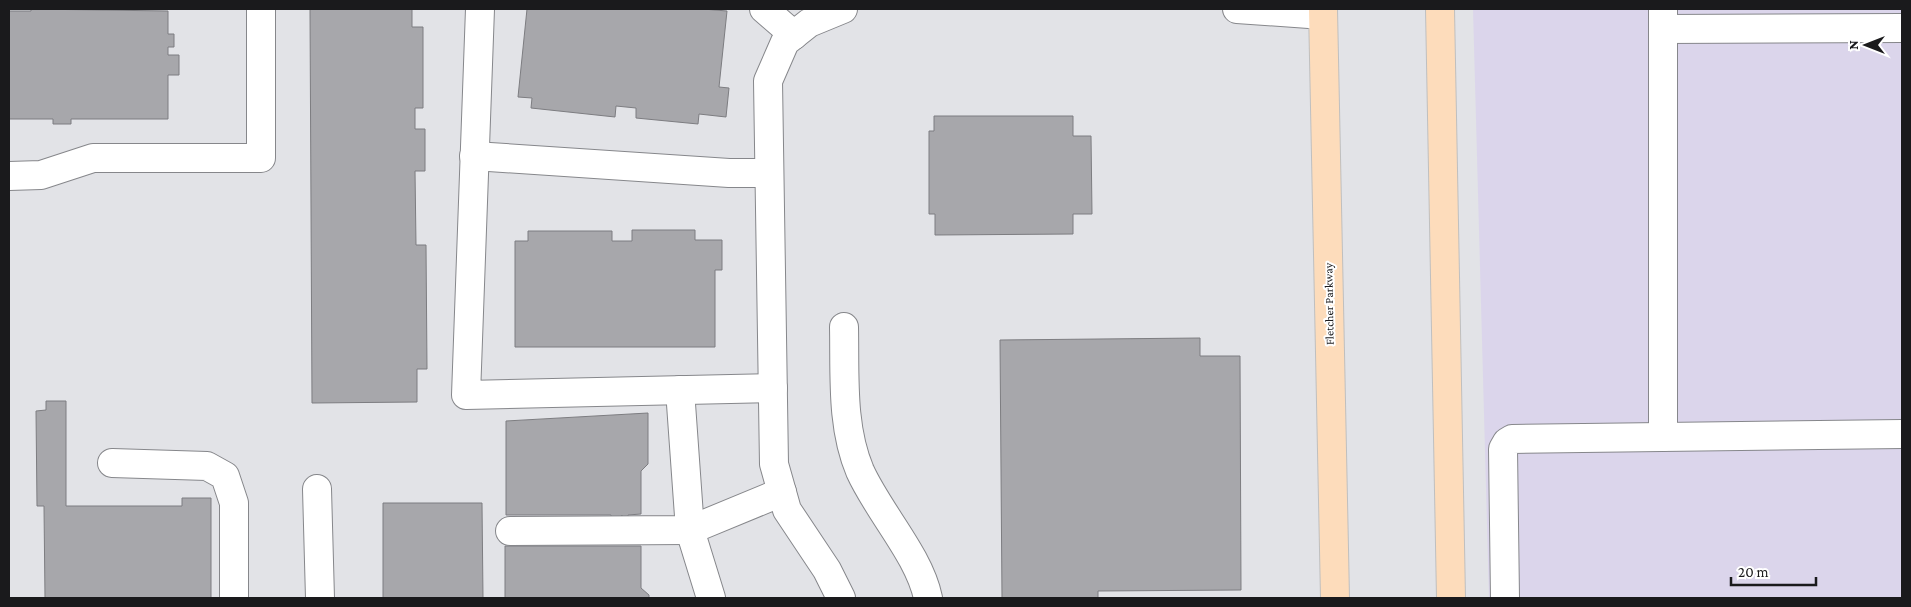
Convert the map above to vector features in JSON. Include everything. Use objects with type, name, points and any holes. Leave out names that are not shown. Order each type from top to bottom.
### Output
[{"type":"main road","points":[[1440,9],[1450,598]]},
{"type":"main road","name":"Fletcher Parkway","points":[[1323,12],[1335,598]]},
{"type":"lane","points":[[9,176],[42,175],[94,158],[261,158],[261,9]]},
{"type":"lane","points":[[480,9],[466,395],[773,388]]},
{"type":"lane","points":[[764,9],[794,35]]},
{"type":"lane","points":[[841,598],[827,570],[787,510],[774,464],[768,81],[785,42],[810,23],[843,9]]},
{"type":"lane","points":[[1237,9],[1323,12]]},
{"type":"lane","points":[[1663,437],[1663,19],[1902,28]]},
{"type":"lane","points":[[474,156],[729,174],[769,174]]},
{"type":"lane","points":[[844,327],[846,418],[852,446],[860,470],[869,487],[924,579],[928,598]]},
{"type":"lane","points":[[680,390],[690,530],[711,598]]},
{"type":"lane","points":[[1506,598],[1503,449],[1506,442],[1512,439],[1902,434]]},
{"type":"lane","points":[[112,463],[207,466],[225,476],[234,503],[234,598]]},
{"type":"lane","points":[[318,489],[320,598]]},
{"type":"lane","points":[[510,532],[690,530],[782,492]]},
{"type":"shaded area","points":[[1473,9],[1902,9],[1902,598],[1489,598]]},
{"type":"building","points":[[31,9],[168,11],[168,34],[174,34],[174,47],[168,47],[168,55],[179,55],[179,75],[168,75],[168,119],[71,119],[71,124],[53,124],[53,119],[9,119],[9,11],[31,11]]},
{"type":"building","points":[[310,9],[412,9],[412,27],[423,27],[423,108],[415,108],[415,129],[425,129],[425,171],[415,171],[416,245],[426,245],[427,369],[417,369],[417,402],[312,403]]},
{"type":"building","points":[[527,9],[703,9],[727,11],[719,87],[729,88],[726,117],[699,114],[698,124],[636,118],[636,108],[616,106],[615,117],[531,108],[532,98],[518,97]]},
{"type":"building","points":[[934,116],[1073,116],[1073,136],[1091,136],[1092,214],[1073,214],[1073,234],[935,235],[935,214],[929,214],[929,131],[934,131]]},
{"type":"building","points":[[632,230],[695,230],[695,240],[722,240],[722,270],[715,270],[715,347],[515,347],[515,241],[528,241],[528,231],[612,231],[612,241],[632,241]]},
{"type":"building","points":[[1200,338],[1200,356],[1240,356],[1241,590],[1098,591],[1098,598],[1002,598],[1000,340]]},
{"type":"building","points":[[46,401],[66,401],[66,506],[182,506],[182,498],[211,498],[211,598],[45,598],[44,506],[37,506],[36,411],[46,410]]},
{"type":"building","points":[[648,413],[648,464],[641,471],[641,514],[628,515],[628,520],[622,520],[622,515],[620,518],[611,518],[611,515],[506,515],[506,421]]},
{"type":"building","points":[[383,503],[482,503],[483,598],[383,598]]},
{"type":"building","points":[[505,546],[641,546],[641,588],[649,595],[649,598],[505,598]]}]
